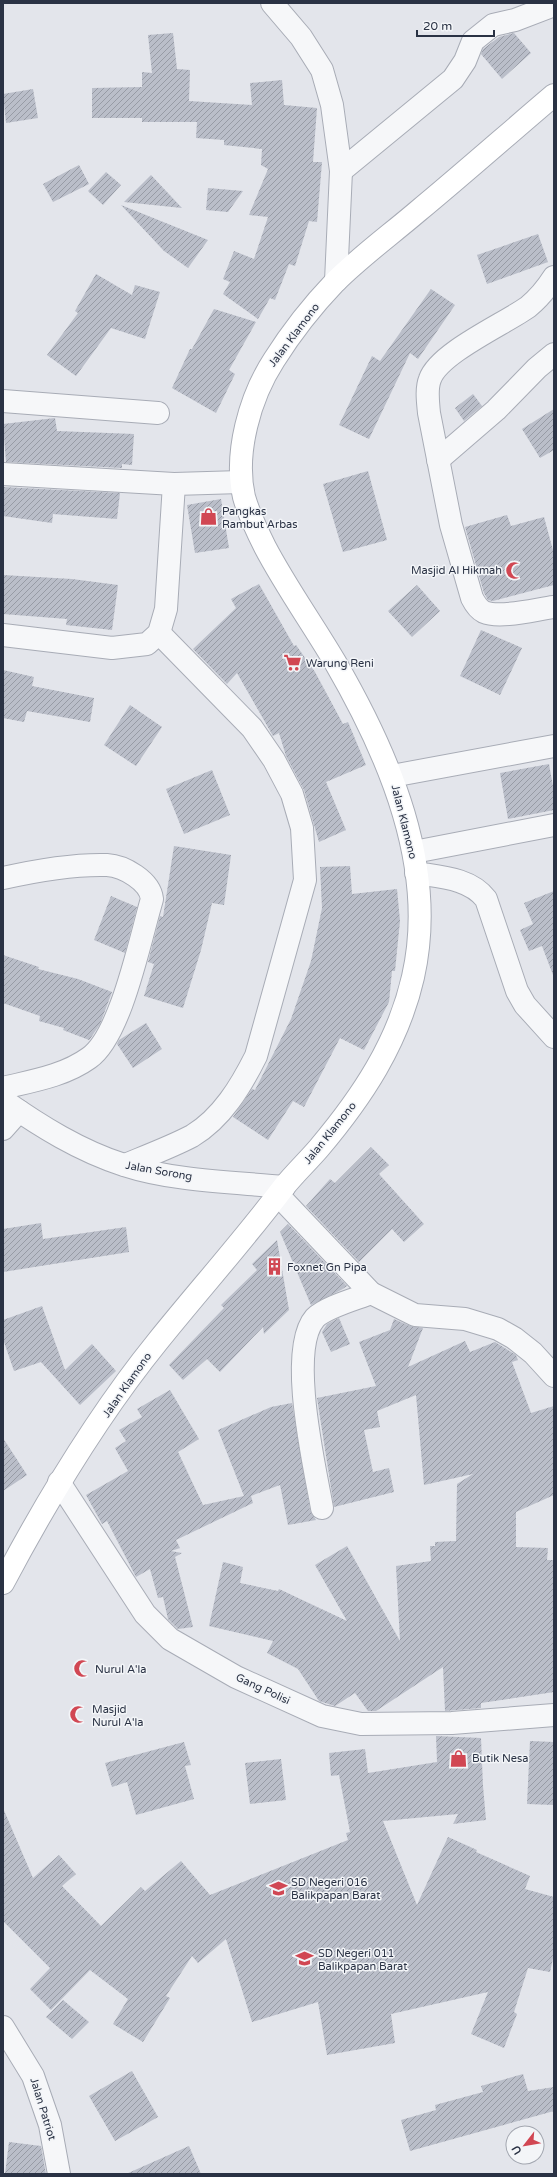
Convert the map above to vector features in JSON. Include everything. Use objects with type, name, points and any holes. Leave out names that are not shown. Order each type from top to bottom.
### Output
[{"type":"main road","name":"Jalan Klamono","points":[[3,1583],[59,1482],[154,1346],[281,1191],[321,1145],[370,1082],[404,1012],[420,946],[421,918],[415,862],[404,814],[392,776],[334,662],[281,578],[255,526],[245,501],[242,482],[242,460],[250,414],[262,382],[273,361],[336,281],[554,96]]},
{"type":"street","points":[[272,3],[301,37],[322,70],[332,105],[342,171],[336,281]]},
{"type":"street","points":[[342,171],[453,80],[465,61],[473,41],[493,25],[515,20],[554,5]]},
{"type":"street","points":[[554,277],[545,291],[528,306],[448,357],[430,378],[428,413],[451,525],[472,598],[478,608],[490,614],[512,613],[554,607]]},
{"type":"street","points":[[438,460],[496,410],[537,368],[554,354]]},
{"type":"street","points":[[3,401],[158,413]]},
{"type":"street","points":[[3,474],[174,484],[242,482]]},
{"type":"street","points":[[3,635],[112,648],[147,644],[158,633],[166,609],[174,484]]},
{"type":"street","points":[[125,1165],[192,1135],[219,1114],[244,1081],[256,1056],[305,880],[302,828],[292,794],[274,760],[252,728],[158,633]]},
{"type":"street","points":[[392,776],[554,746]]},
{"type":"street","points":[[415,862],[554,825]]},
{"type":"street","points":[[415,862],[460,881],[481,892],[486,899],[517,991],[525,1005],[554,1037]]},
{"type":"street","points":[[3,878],[82,866],[108,865],[124,869],[141,880],[151,891],[152,899],[111,1032],[100,1049],[72,1068],[3,1088]]},
{"type":"street","points":[[3,1129],[11,1105]]},
{"type":"street","name":"Jalan Sorong","points":[[11,1105],[68,1141],[101,1157],[125,1165],[146,1171],[281,1191]]},
{"type":"street","points":[[281,1191],[370,1293],[415,1315],[465,1319],[498,1329],[514,1338],[533,1353],[554,1376]]},
{"type":"street","points":[[322,1508],[306,1409],[303,1358],[304,1347],[315,1319],[324,1312],[370,1293]]},
{"type":"street","name":"Gang Polisi","points":[[59,1482],[145,1614],[170,1639],[236,1677],[322,1716],[361,1724],[452,1723],[554,1715]]},
{"type":"street","name":"Jalan Patriot","points":[[3,2028],[33,2076],[50,2125],[59,2174]]},
{"type":"building","points":[[173,33],[177,69],[190,70],[189,101],[252,105],[250,83],[282,80],[284,105],[317,108],[313,162],[322,162],[317,222],[309,221],[295,266],[289,264],[275,300],[270,298],[258,319],[223,294],[230,282],[223,279],[234,251],[254,259],[268,217],[249,215],[268,169],[261,165],[262,149],[224,145],[224,140],[196,138],[197,122],[142,122],[142,118],[92,118],[92,88],[142,87],[142,72],[152,73],[148,35]]},
{"type":"building","points":[[514,33],[531,53],[502,79],[481,54],[483,49],[499,37]]},
{"type":"building","points":[[33,89],[38,118],[6,123],[3,94]]},
{"type":"building","points":[[79,165],[89,184],[53,202],[43,184]]},
{"type":"building","points":[[106,172],[121,185],[103,205],[88,191]]},
{"type":"building","points":[[151,175],[182,208],[124,202]]},
{"type":"building","points":[[208,188],[243,191],[228,212],[206,210]]},
{"type":"building","points":[[121,205],[208,240],[188,268],[164,251]]},
{"type":"building","points":[[538,234],[548,262],[487,284],[477,255]]},
{"type":"building","points":[[96,274],[132,295],[135,285],[160,292],[145,339],[111,328],[76,376],[47,355],[78,313],[75,311]]},
{"type":"building","points":[[431,289],[455,305],[418,359],[410,353],[369,439],[339,425],[372,356],[380,361]]},
{"type":"building","points":[[214,309],[256,322],[229,370],[235,374],[216,413],[172,388],[190,349],[192,349]]},
{"type":"building","points":[[473,394],[482,406],[464,421],[455,408]]},
{"type":"building","points":[[554,409],[554,450],[540,458],[522,429]]},
{"type":"building","points":[[55,418],[57,431],[134,434],[132,465],[122,464],[122,468],[6,462],[3,424]]},
{"type":"building","points":[[368,471],[387,540],[343,552],[323,484]]},
{"type":"building","points":[[3,487],[120,493],[117,519],[53,514],[52,523],[3,516]]},
{"type":"building","points":[[221,499],[229,548],[195,553],[187,505]]},
{"type":"building","name":"Masjid Al Hikmah","points":[[507,515],[511,526],[544,517],[554,554],[554,585],[493,601],[488,600],[484,593],[465,527]]},
{"type":"building","points":[[3,575],[72,579],[118,585],[112,630],[66,625],[67,619],[3,614]]},
{"type":"building","points":[[259,584],[294,646],[296,645],[315,672],[343,724],[348,722],[366,765],[326,782],[346,830],[319,842],[304,790],[286,756],[279,733],[273,736],[237,673],[227,684],[193,649],[236,608],[231,599]]},
{"type":"building","points":[[417,585],[440,611],[412,637],[388,611]]},
{"type":"building","points":[[481,630],[522,648],[500,695],[460,676]]},
{"type":"building","points":[[3,670],[34,677],[32,686],[94,698],[90,722],[27,711],[24,722],[3,718]]},
{"type":"building","points":[[130,705],[162,727],[136,766],[104,745]]},
{"type":"building","points":[[549,764],[554,792],[554,810],[508,819],[500,773]]},
{"type":"building","points":[[212,770],[230,815],[184,834],[166,789]]},
{"type":"building","points":[[174,846],[231,855],[224,905],[212,903],[201,950],[183,1008],[144,996],[154,964],[148,962],[160,916],[163,917]]},
{"type":"building","points":[[350,866],[352,894],[397,889],[400,921],[395,971],[392,971],[389,1002],[364,1050],[340,1038],[304,1107],[293,1101],[268,1140],[233,1117],[252,1089],[255,1090],[291,1019],[311,961],[322,908],[320,867]]},
{"type":"building","points":[[554,891],[553,975],[542,946],[529,951],[520,930],[533,924],[524,903]]},
{"type":"building","points":[[111,896],[137,907],[125,953],[94,940]]},
{"type":"building","points":[[3,955],[39,967],[38,969],[78,979],[112,992],[100,1024],[90,1039],[89,1040],[63,1030],[64,1028],[39,1021],[40,1016],[3,1003]]},
{"type":"building","points":[[146,1023],[162,1049],[133,1068],[117,1044],[119,1040]]},
{"type":"building","points":[[371,1147],[389,1165],[379,1174],[424,1224],[404,1242],[392,1229],[359,1262],[306,1206],[330,1179],[335,1183]]},
{"type":"building","points":[[41,1223],[43,1239],[126,1227],[129,1252],[3,1272],[3,1229]]},
{"type":"building","points":[[288,1224],[347,1286],[311,1305],[280,1232]]},
{"type":"building","points":[[277,1240],[289,1310],[264,1334],[263,1327],[220,1372],[207,1359],[183,1380],[169,1365],[224,1308],[221,1305],[257,1270],[252,1264]]},
{"type":"building","points":[[42,1306],[65,1370],[92,1344],[116,1371],[80,1405],[41,1362],[14,1371],[3,1339],[3,1320]]},
{"type":"building","points":[[339,1318],[350,1344],[331,1352],[322,1332],[327,1324]]},
{"type":"building","points":[[394,1319],[410,1326],[423,1328],[408,1367],[465,1341],[470,1352],[495,1342],[516,1355],[518,1360],[512,1362],[531,1413],[554,1406],[554,1495],[516,1512],[516,1547],[548,1548],[547,1560],[554,1560],[554,1692],[481,1703],[481,1708],[445,1711],[443,1667],[376,1711],[368,1711],[355,1693],[335,1706],[319,1701],[298,1669],[267,1653],[273,1641],[209,1626],[223,1562],[243,1567],[240,1583],[278,1591],[279,1589],[347,1621],[315,1565],[347,1546],[400,1641],[396,1566],[431,1561],[430,1546],[435,1546],[435,1542],[456,1541],[457,1484],[473,1474],[424,1485],[416,1395],[377,1411],[380,1427],[364,1430],[373,1472],[389,1468],[394,1492],[334,1507],[317,1398],[376,1386],[359,1342],[390,1330]]},
{"type":"building","points":[[170,1390],[199,1439],[178,1452],[203,1505],[244,1496],[218,1430],[271,1407],[292,1403],[310,1510],[316,1520],[288,1525],[280,1485],[251,1496],[253,1503],[176,1540],[180,1548],[171,1551],[182,1553],[175,1557],[193,1627],[178,1629],[168,1619],[163,1597],[158,1598],[150,1569],[136,1577],[107,1521],[102,1524],[86,1495],[128,1471],[115,1448],[126,1441],[119,1430],[142,1417],[137,1409]]},
{"type":"building","points":[[3,1438],[27,1475],[3,1491]]},
{"type":"building","points":[[436,1736],[481,1738],[486,1820],[453,1824],[458,1814],[383,1821],[417,1905],[448,1837],[477,1850],[476,1852],[530,1876],[525,1889],[554,1897],[554,1954],[550,1972],[528,1968],[514,2012],[517,2014],[504,2048],[471,2034],[488,1992],[391,2014],[395,2043],[327,2055],[318,2002],[252,2022],[226,1939],[198,1963],[192,1956],[166,1996],[170,1998],[143,2042],[113,2024],[128,1999],[90,1970],[51,2010],[30,1989],[50,1968],[3,1921],[3,1808],[33,1878],[59,1855],[76,1874],[62,1886],[101,1926],[141,1887],[145,1891],[181,1861],[210,1895],[348,1840],[346,1833],[350,1832],[339,1775],[331,1776],[329,1753],[365,1749],[368,1773],[437,1762]]},
{"type":"building","points":[[530,1741],[554,1742],[554,1805],[527,1804]]},
{"type":"building","points":[[184,1742],[191,1765],[185,1766],[194,1799],[136,1815],[127,1782],[112,1787],[105,1763]]},
{"type":"building","points":[[281,1759],[286,1800],[250,1804],[245,1763]]},
{"type":"building","points":[[63,2000],[89,2022],[72,2039],[46,2017]]},
{"type":"building","points":[[132,2071],[158,2117],[115,2141],[89,2096]]},
{"type":"building","points":[[523,2074],[528,2091],[554,2087],[554,2111],[410,2151],[401,2120],[436,2110],[435,2105],[483,2092],[481,2086]]},
{"type":"building","points":[[9,2142],[41,2146],[46,2174],[5,2174]]},
{"type":"building","points":[[189,2146],[201,2174],[126,2174]]},
{"type":"place","name":"Pangkas Rambut Arbas","points":[[209,517]]},
{"type":"place","name":"Masjid Al Hikmah","points":[[515,570]]},
{"type":"place","name":"Warung Reni","points":[[293,663]]},
{"type":"place","name":"Foxnet Gn Pipa","points":[[274,1267]]},
{"type":"place","name":"Nurul A'la","points":[[82,1669]]},
{"type":"place","name":"Masjid Nurul A'la","points":[[79,1715]]},
{"type":"place","name":"Butik Nesa","points":[[459,1758]]},
{"type":"place","name":"SD Negeri 016 Balikpapan Barat","points":[[278,1888]]},
{"type":"place","name":"SD Negeri 011 Balikpapan Barat","points":[[305,1959]]}]
